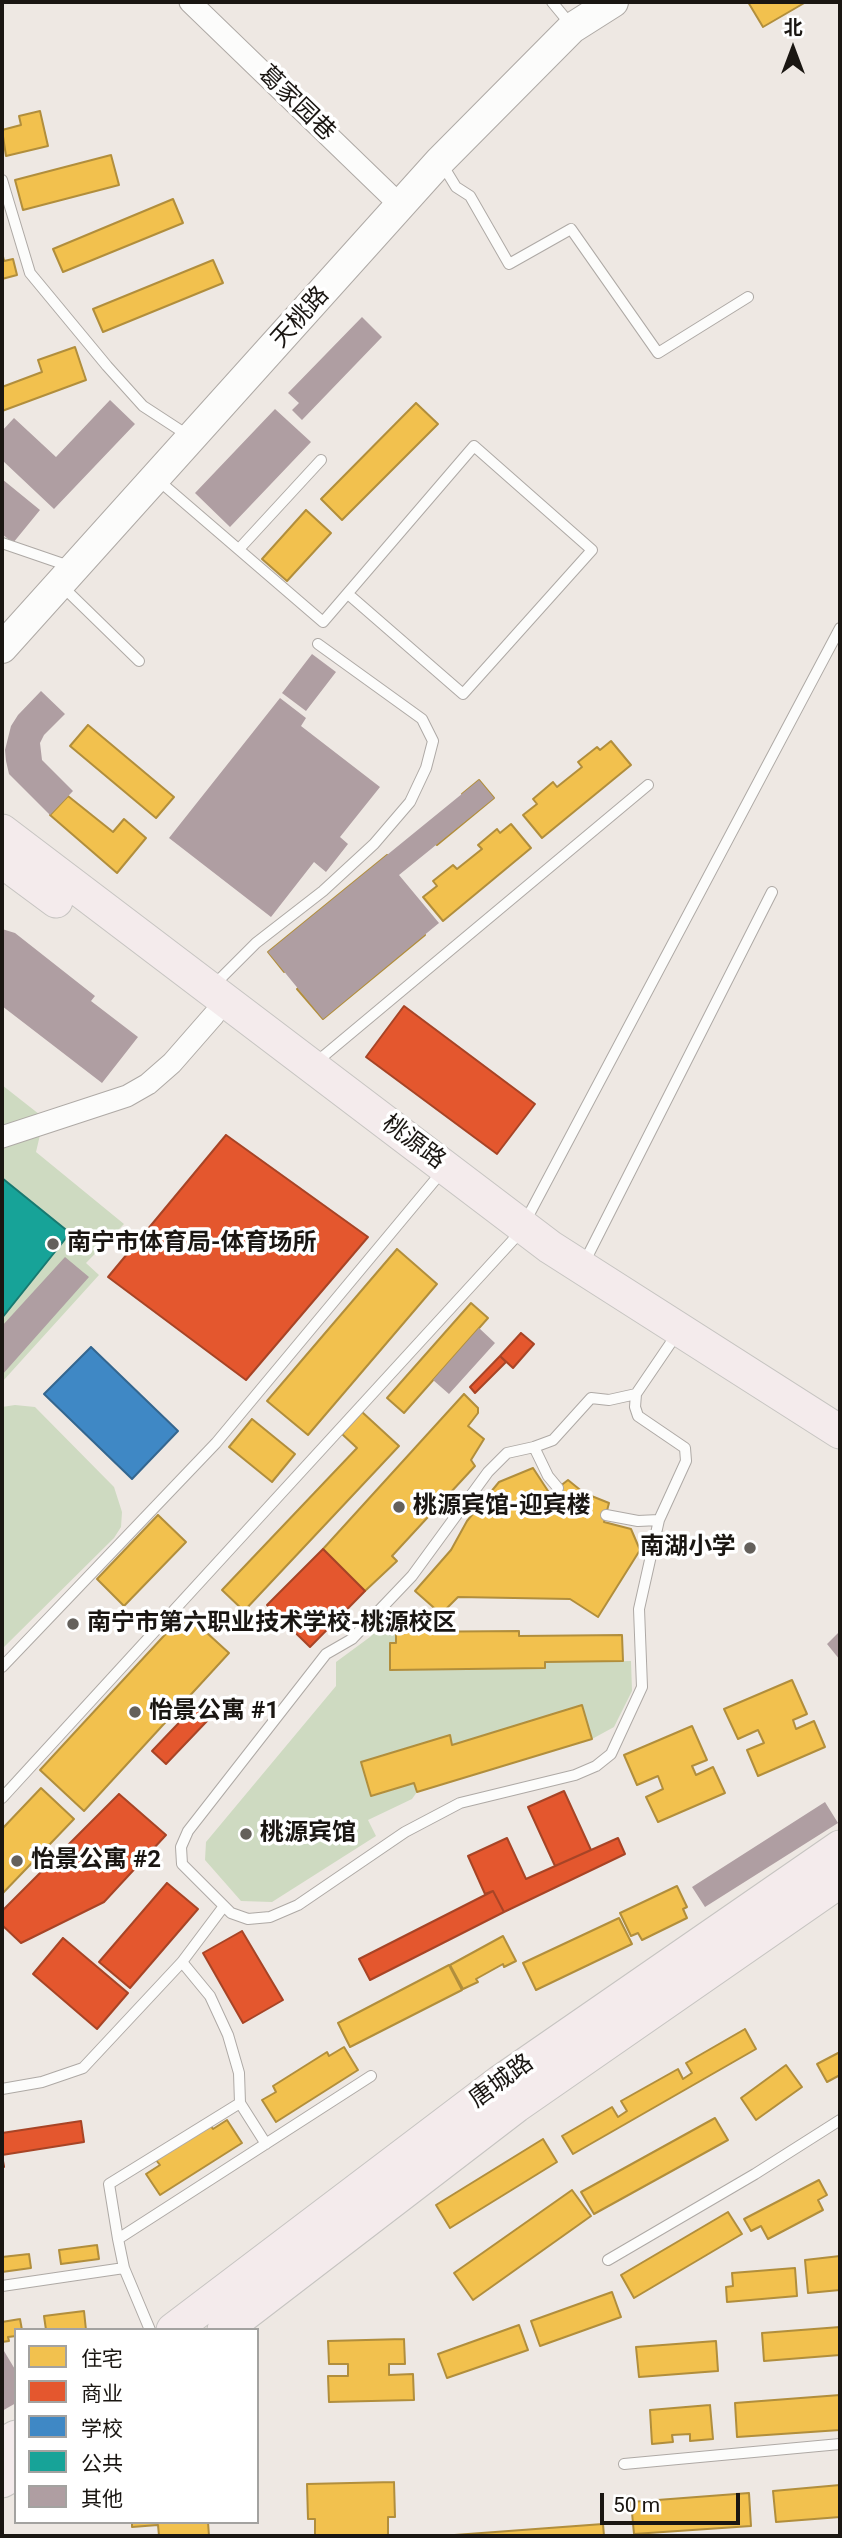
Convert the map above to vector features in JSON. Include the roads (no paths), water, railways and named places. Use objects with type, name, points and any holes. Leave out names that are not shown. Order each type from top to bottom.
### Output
[{"type":"main road","name":"天桃路","points":[[2,648],[440,161],[572,28],[613,2]]},
{"type":"main road","name":"桃源路","points":[[2,831],[435,1180],[582,1268],[840,1432]]},
{"type":"main road","name":"桃源路","points":[[2,861],[312,1066],[518,1232],[670,1343],[840,1455]]},
{"type":"main road","name":"唐城路","points":[[176,2328],[500,2082],[840,1847]]},
{"type":"main road","name":"唐城路","points":[[227,2328],[516,2106],[840,1881]]},
{"type":"street","name":"葛家园巷","points":[[190,2],[401,206]]},
{"type":"street","points":[[2,1137],[127,1096],[148,1084],[172,1063],[212,1002]]},
{"type":"lane","points":[[552,2],[572,28]]},
{"type":"lane","points":[[440,161],[456,187],[470,196],[509,264],[571,229],[658,353],[748,297]]},
{"type":"lane","points":[[2,180],[30,273],[143,406],[192,438]]},
{"type":"lane","points":[[156,478],[323,622],[474,446],[592,550],[463,694],[348,594]]},
{"type":"lane","points":[[239,549],[321,460]]},
{"type":"lane","points":[[2,543],[68,576],[139,661]]},
{"type":"lane","points":[[2,1798],[518,1232],[840,628]]},
{"type":"lane","points":[[212,1002],[256,943],[323,891],[374,844],[410,802],[426,768],[433,741],[422,719],[318,644]]},
{"type":"lane","points":[[312,1066],[648,785]]},
{"type":"lane","points":[[582,1268],[772,892]]},
{"type":"lane","points":[[2,1667],[216,1443],[435,1180]]},
{"type":"lane","points":[[636,1394],[609,1400],[591,1398],[553,1440],[507,1453],[488,1472],[411,1576],[352,1639],[326,1654],[188,1831],[181,1847],[182,1864],[231,1913],[248,1919],[270,1917],[298,1905],[405,1832],[460,1803],[575,1774],[596,1766],[611,1754],[642,1687],[639,1609],[659,1520],[686,1461],[685,1448],[638,1416],[635,1407],[636,1394],[670,1343]]},
{"type":"lane","points":[[534,1447],[548,1476],[558,1488]]},
{"type":"lane","points":[[606,1515],[638,1521],[659,1520]]},
{"type":"lane","points":[[2,2089],[42,2082],[83,2068],[182,1962],[224,1906]]},
{"type":"lane","points":[[182,1962],[210,1996],[228,2035],[239,2073],[240,2103],[266,2144]]},
{"type":"lane","points":[[118,2239],[371,2076]]},
{"type":"lane","points":[[149,2328],[124,2268],[109,2184],[240,2103]]},
{"type":"lane","points":[[608,2260],[755,2174],[840,2120]]},
{"type":"lane","points":[[2,2286],[124,2268]]},
{"type":"lane","points":[[624,2464],[840,2444]]},
{"type":"place","name":"南宁市体育局-体育场所","points":[[53,1244]]},
{"type":"place","name":"桃源宾馆-迎宾楼","points":[[399,1507]]},
{"type":"place","name":"南湖小学","points":[[750,1548]]},
{"type":"place","name":"南宁市第六职业技术学校-桃源校区","points":[[73,1624]]},
{"type":"place","name":"怡景公寓 #1","points":[[135,1712]]},
{"type":"place","name":"桃源宾馆","points":[[246,1834]]},
{"type":"place","name":"怡景公寓 #2","points":[[17,1861]]}]
